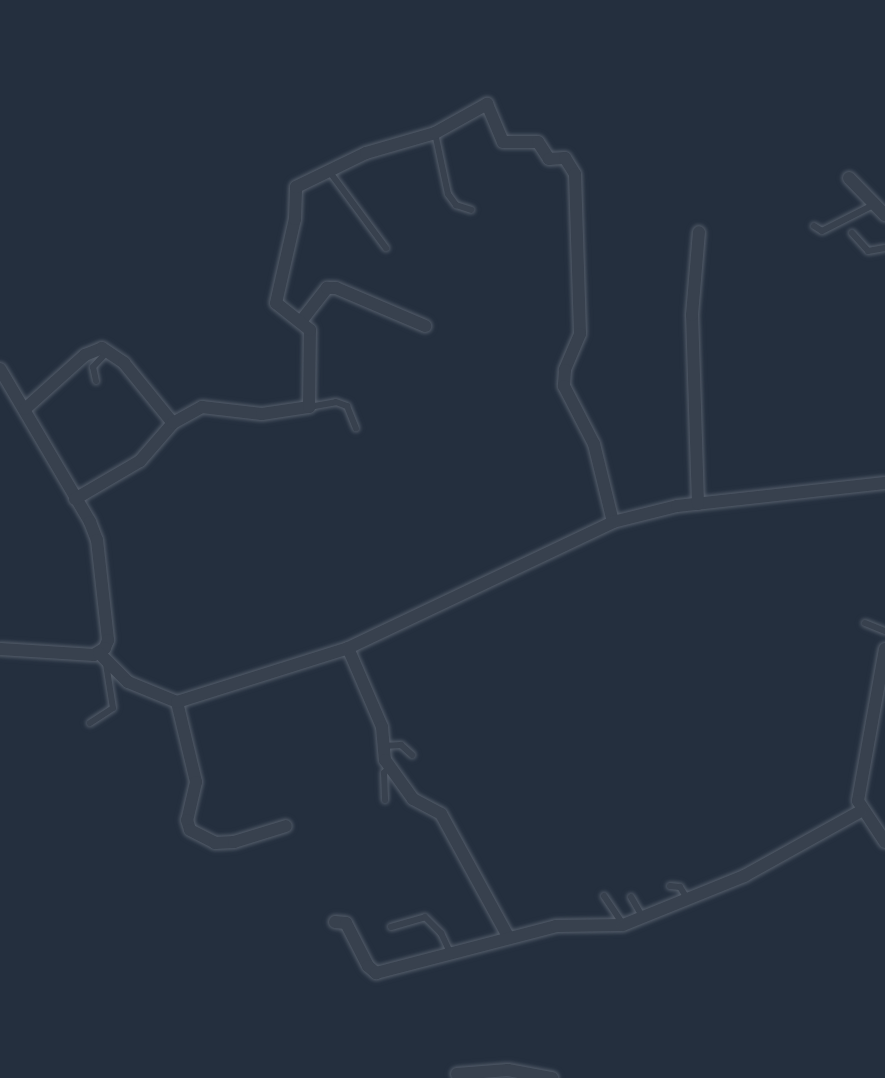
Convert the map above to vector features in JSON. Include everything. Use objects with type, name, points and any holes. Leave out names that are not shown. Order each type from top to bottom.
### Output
[{"type":"street","points":[[75,499],[140,461],[173,423],[202,407],[262,414],[309,407],[310,330],[302,320],[276,303],[295,219],[294,194],[302,181],[435,133],[487,104],[503,142],[538,142],[547,157],[565,158],[573,169],[580,334],[565,370],[564,386],[594,444],[613,522]]},
{"type":"street","points":[[849,178],[885,215]]},
{"type":"street","points":[[698,504],[692,315],[699,232]]},
{"type":"street","points":[[302,320],[327,288],[336,288],[425,326]]},
{"type":"street","points":[[25,410],[96,348],[108,351],[154,395],[173,423]]},
{"type":"street","points":[[0,369],[97,540],[108,640],[102,658]]},
{"type":"street","points":[[0,649],[102,658],[128,682],[177,702],[348,648],[613,522],[698,504],[885,482]]},
{"type":"street","points":[[348,648],[373,701],[390,766],[413,799],[441,814],[509,938]]},
{"type":"street","points":[[884,655],[860,787],[861,811],[885,842]]},
{"type":"street","points":[[177,702],[196,782],[187,820],[190,831],[215,843],[234,842],[286,826]]},
{"type":"street","points":[[335,922],[346,923],[368,966],[376,972],[556,926],[623,925],[688,900],[784,856],[861,811]]},
{"type":"street","points":[[457,1074],[508,1070],[552,1078]]},
{"type":"lane","points":[[435,133],[448,194],[456,205],[471,210]]},
{"type":"lane","points":[[328,170],[386,248]]},
{"type":"lane","points":[[814,226],[822,231],[874,204]]},
{"type":"lane","points":[[852,233],[867,251],[885,248]]},
{"type":"lane","points":[[96,381],[93,367],[108,351]]},
{"type":"lane","points":[[309,407],[336,402],[347,406],[356,428]]},
{"type":"lane","points":[[865,623],[885,631]]},
{"type":"lane","points":[[90,723],[113,708],[102,658]]},
{"type":"lane","points":[[383,746],[401,745],[412,755]]},
{"type":"lane","points":[[385,800],[384,773],[390,766]]},
{"type":"lane","points":[[670,886],[680,887],[688,900]]},
{"type":"lane","points":[[604,895],[623,925]]},
{"type":"lane","points":[[631,897],[643,918]]},
{"type":"lane","points":[[391,927],[425,917],[440,933],[451,954]]}]
